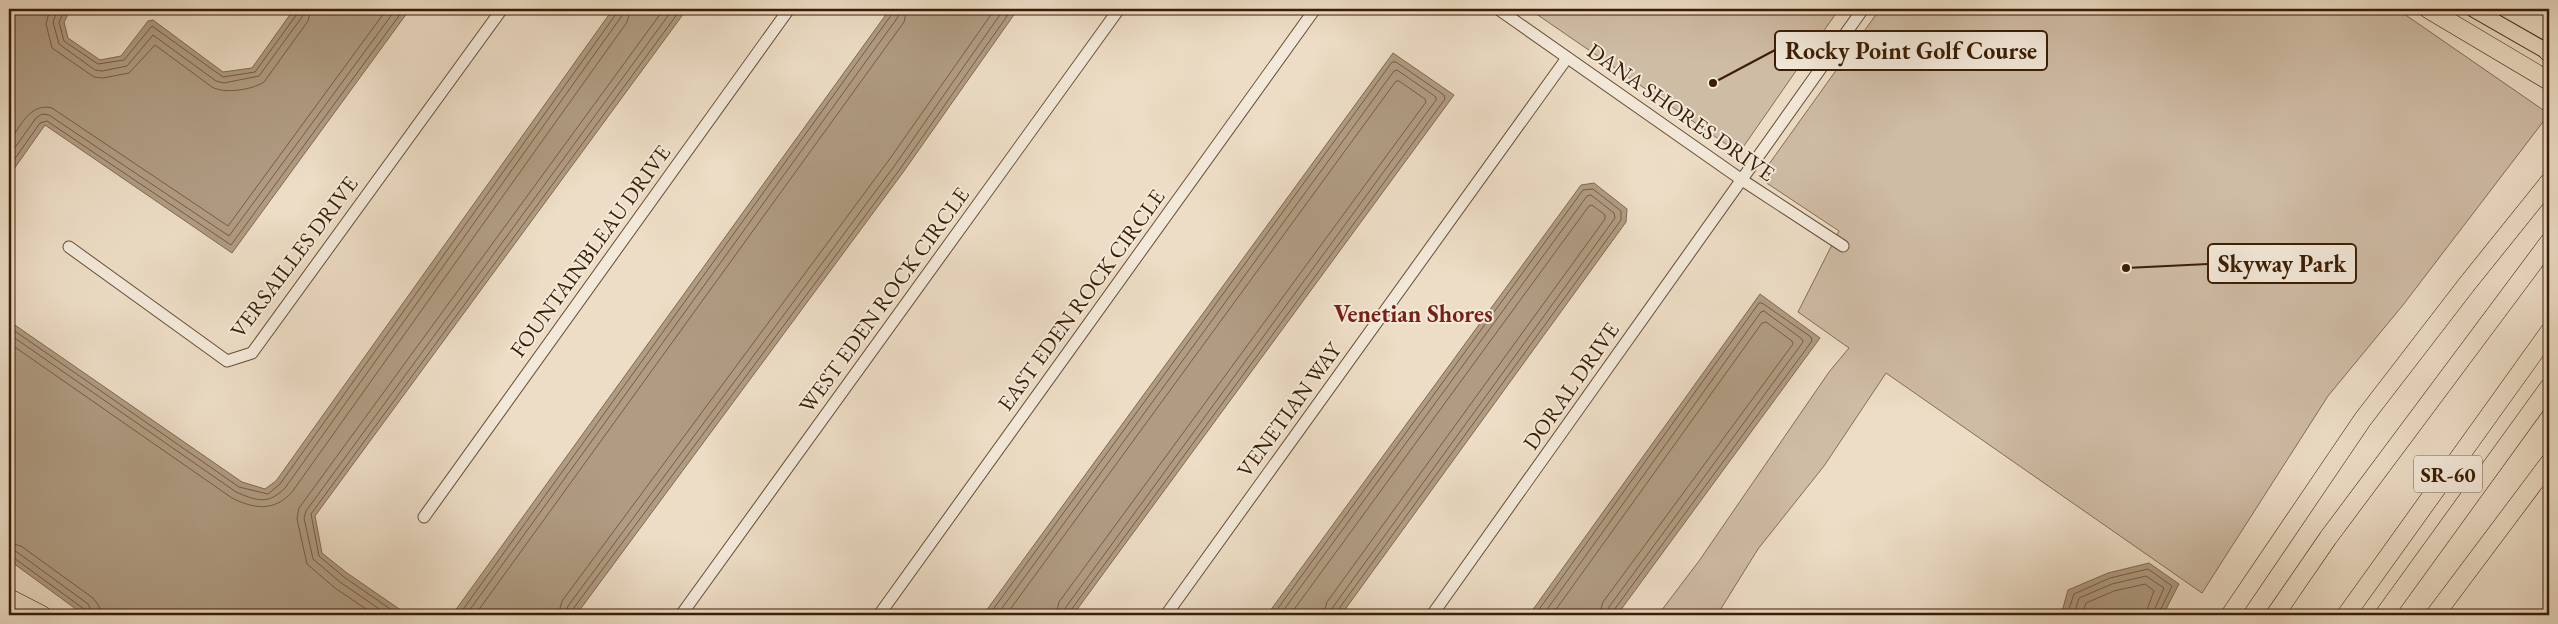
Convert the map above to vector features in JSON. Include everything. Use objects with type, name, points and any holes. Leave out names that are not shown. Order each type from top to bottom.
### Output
[{"type":"highway","points":[[2428,9],[2549,80]]},
{"type":"highway","points":[[2230,615],[2362,419],[2466,284],[2549,183]]},
{"type":"highway","points":[[2275,615],[2352,506],[2549,242]]},
{"type":"highway","name":"SR-60","points":[[2346,615],[2549,332]]},
{"type":"highway","points":[[2384,615],[2549,387]]},
{"type":"highway","points":[[2435,615],[2549,463]]},
{"type":"highway","points":[[9,598],[33,615]]},
{"type":"highway","points":[[9,598],[42,615]]},
{"type":"main road","points":[[2473,9],[2549,52]]},
{"type":"street","name":"VERSAILLES DRIVE","points":[[69,246],[227,362],[252,353],[502,9]]},
{"type":"street","name":"FOUNTAINBLEAU DRIVE","points":[[424,517],[789,9]]},
{"type":"street","name":"WEST EDEN ROCK CIRCLE","points":[[681,615],[1119,9]]},
{"type":"street","name":"EAST EDEN ROCK CIRCLE","points":[[879,615],[1315,9]]},
{"type":"street","name":"DANA SHORES DRIVE","points":[[1498,9],[1742,180],[1843,246]]},
{"type":"street","name":"DORAL DRIVE","points":[[1432,615],[1863,9]]},
{"type":"street","name":"VENETIAN WAY","points":[[1166,615],[1567,58]]},
{"type":"shaded area","points":[[1529,9],[1839,9],[1739,153]]},
{"type":"shaded area","points":[[1880,9],[2397,9],[2549,114],[2403,305],[2328,396],[2202,593],[1886,373],[1824,466],[1758,549],[1717,615],[1658,615],[1699,561],[1829,372],[1849,348],[1798,312],[1839,231],[1759,178]]},
{"type":"water","points":[[9,9],[71,9],[64,22],[68,38],[100,60],[121,56],[148,21],[153,20],[223,72],[252,68],[294,9],[410,9],[232,253],[45,125],[9,176]]},
{"type":"water","points":[[613,9],[687,9],[315,516],[322,553],[347,573],[408,615],[84,615],[9,560],[9,321],[242,482],[265,489],[276,481]]},
{"type":"water","points":[[890,9],[1018,9],[904,171],[576,615],[452,615]]},
{"type":"water","points":[[1393,53],[1454,95],[1073,615],[983,615]]},
{"type":"water","points":[[1594,183],[1627,209],[1626,222],[1341,615],[1267,615],[1581,185]]},
{"type":"water","points":[[1760,294],[1820,338],[1617,615],[1529,615]]},
{"type":"water","points":[[2149,563],[2179,584],[2163,615],[2061,615],[2068,590],[2108,573]]},
{"type":"place","name":"Rocky Point Golf Course","points":[[1713,83]]},
{"type":"place","name":"Skyway Park","points":[[2126,268]]},
{"type":"district","name":"Venetian Shores","points":[[1413,313]]}]
